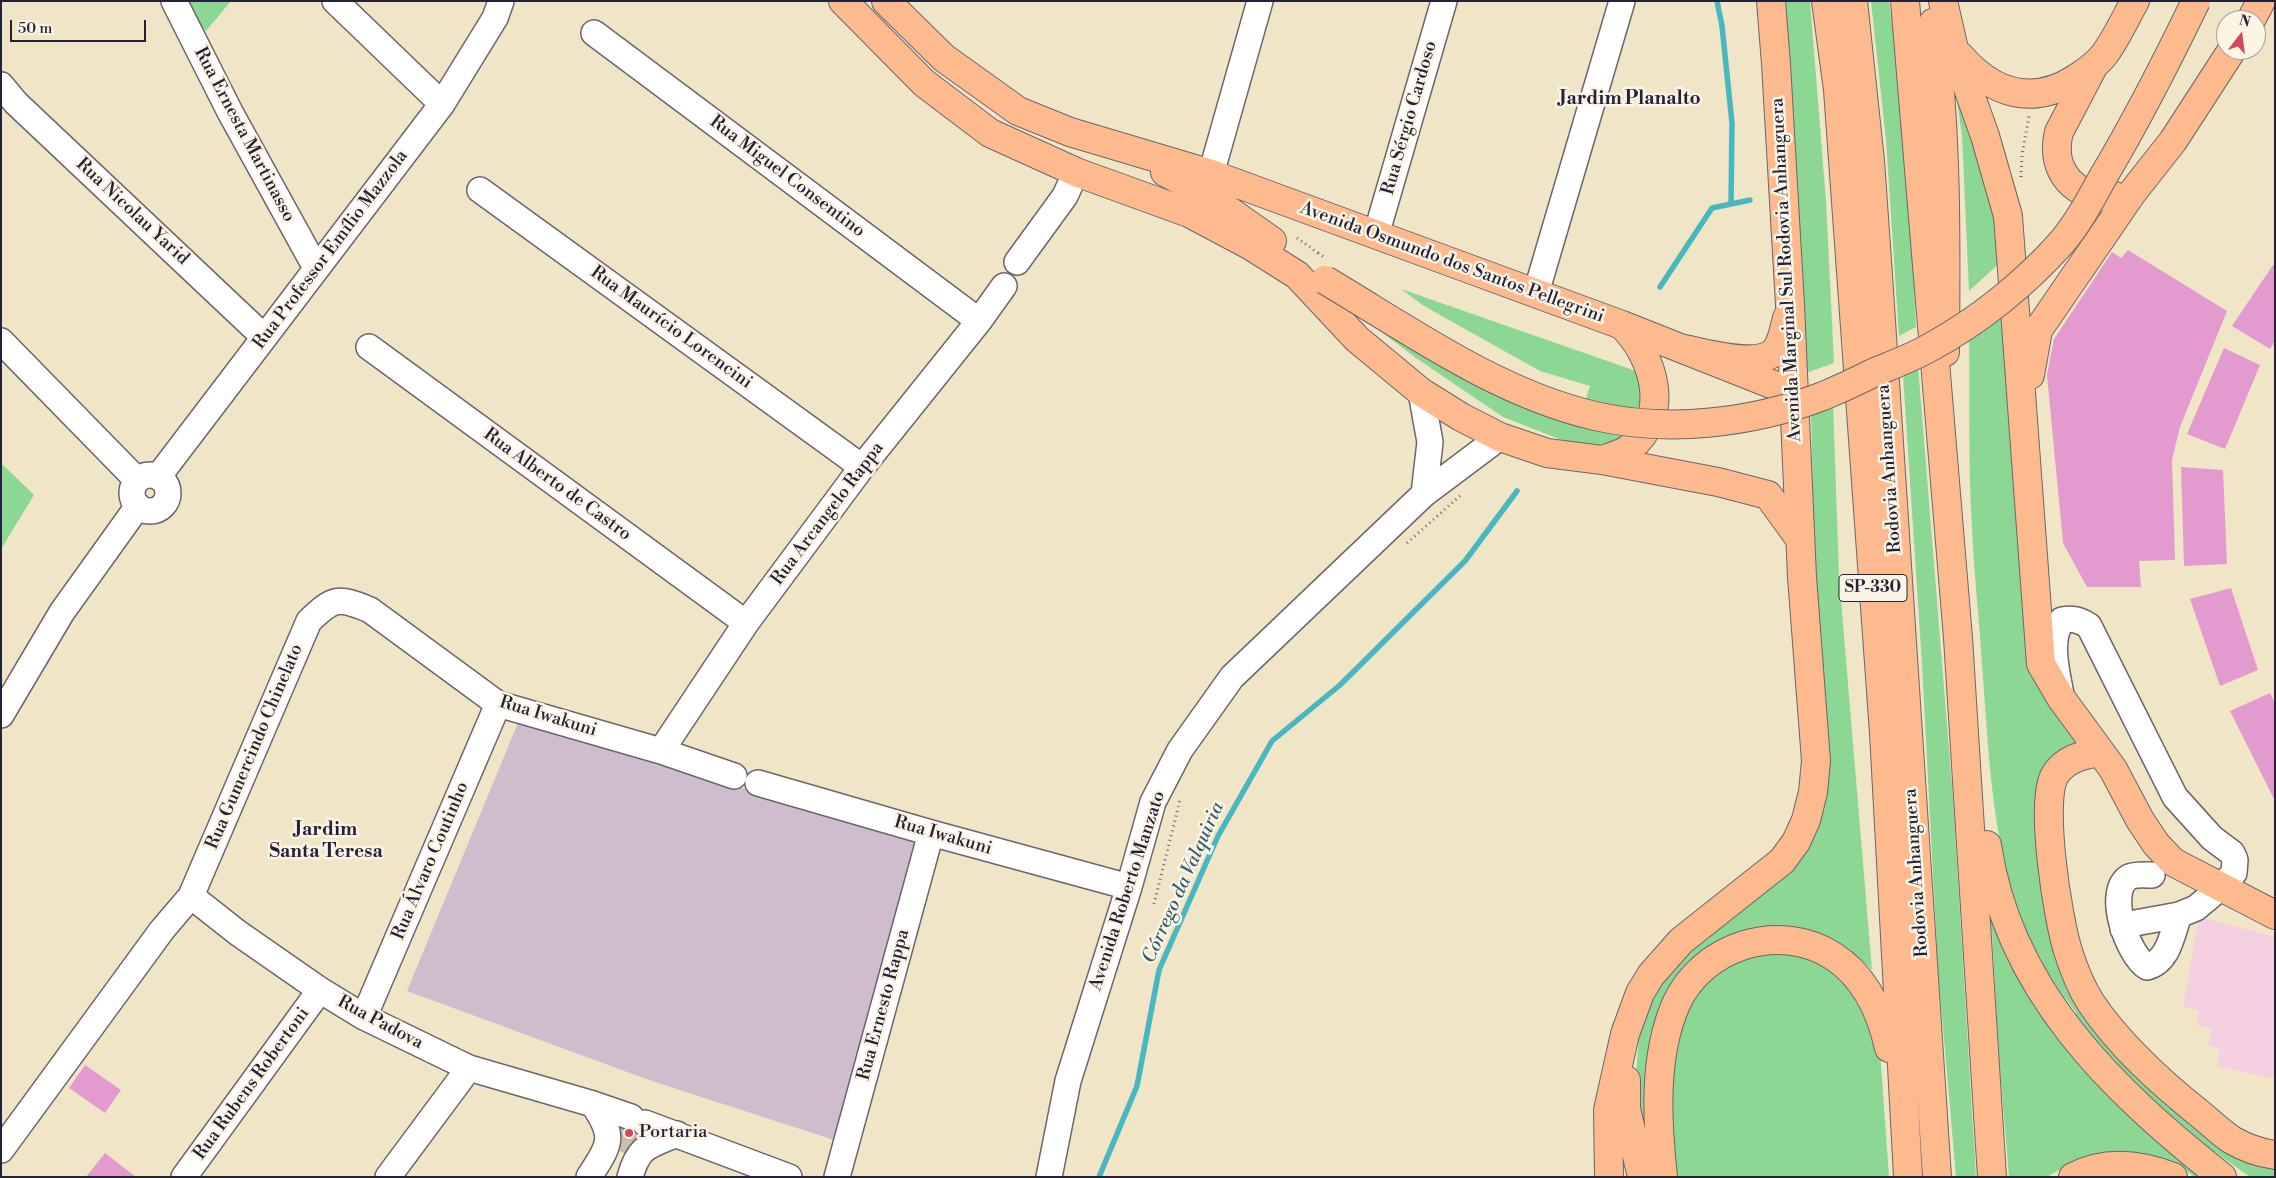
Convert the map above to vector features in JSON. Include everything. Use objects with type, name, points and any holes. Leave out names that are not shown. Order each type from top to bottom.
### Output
[{"type":"main road","points":[[843,1],[924,83],[990,133],[1076,172],[1189,213],[1251,246],[1297,275],[1357,340],[1420,392],[1460,417],[1500,437],[1547,453],[1602,460],[1718,482],[1768,495],[1800,539]]},
{"type":"main road","name":"Avenida Osmundo dos Santos Pellegrini","points":[[886,1],[944,58],[1018,111],[1070,132],[1212,174],[1536,293],[1794,393]]},
{"type":"main road","name":"Avenida Marginal Sul Rodovia Anhanguera","points":[[1625,1034],[1640,993],[1665,959],[1681,942],[1782,861],[1796,842],[1806,820],[1813,792],[1816,761],[1800,539],[1790,304],[1771,1]]},
{"type":"main road","name":"Rodovia Anhanguera","points":[[1826,1],[1838,90],[1883,723],[1908,1177]]},
{"type":"main road","name":"Rodovia Anhanguera","points":[[1852,1],[1870,161],[1937,1177]]},
{"type":"main road","points":[[1905,1],[1958,638],[1992,1177]]},
{"type":"main road","points":[[1930,1],[1941,112],[1946,250],[1944,473]]},
{"type":"main road","points":[[1943,1],[1954,49],[1984,136],[2008,216],[2041,664],[2061,698],[2113,769],[2140,820],[2156,844],[2173,862],[2275,915]]},
{"type":"main road","points":[[2132,193],[2103,197],[2083,192],[2067,180],[2058,162],[2056,142],[2059,132],[2093,68],[2104,55],[2135,1]]},
{"type":"main road","points":[[1251,246],[1330,271],[1451,355],[1512,387],[1561,406],[1596,416],[1632,422],[1667,424],[1714,422],[1781,408],[1822,396],[1928,349],[1965,326],[2024,280],[2048,257],[2075,224],[2123,144],[2196,1]]},
{"type":"main road","points":[[1954,49],[1983,79],[2000,88],[2022,93],[2044,93],[2063,86],[2093,68]]},
{"type":"main road","points":[[2024,431],[2030,373],[2038,330],[2132,193],[2172,141],[2225,60]]},
{"type":"main road","name":"Avenida Osmundo dos Santos Pellegrini","points":[[1106,142],[1201,191],[1330,271]]},
{"type":"main road","points":[[1684,349],[1742,360],[1761,359],[1774,351],[1783,336],[1790,304]]},
{"type":"main road","points":[[1602,460],[1629,450],[1643,435],[1650,422],[1655,405],[1651,371],[1647,358],[1633,336],[1622,326]]},
{"type":"main road","points":[[1958,638],[1991,875],[2017,948],[2040,992],[2094,1062],[2173,1138],[2222,1177]]},
{"type":"main road","points":[[2100,752],[2080,756],[2064,764],[2054,776],[2049,791],[2050,838],[2059,910],[2068,951],[2090,1002],[2126,1048],[2186,1103],[2233,1141],[2275,1155]]},
{"type":"main road","points":[[1663,1177],[1659,1106],[1664,1045],[1669,1023],[1685,988],[1698,973],[1715,958],[1736,946],[1758,941],[1800,943],[1833,956],[1848,968],[1875,1003],[1883,1021],[1904,1113]]},
{"type":"main road","points":[[1609,1177],[1608,1110],[1625,1034]]},
{"type":"main road","points":[[1625,1034],[1626,1109],[1638,1169],[1642,1177]]},
{"type":"main road","points":[[2073,1177],[2109,1166],[2130,1165],[2154,1169],[2172,1177]]},
{"type":"street","name":"Rua Ernesta Martinasso","points":[[174,1],[230,112],[316,268]]},
{"type":"street","points":[[335,1],[442,104]]},
{"type":"street","name":"Rua Professor Emílio Mazzola","points":[[148,478],[264,337],[442,104],[498,10],[516,1]]},
{"type":"street","points":[[1212,174],[1260,1]]},
{"type":"street","name":"Rua Sérgio Cardoso","points":[[1376,235],[1444,1]]},
{"type":"street","points":[[1536,293],[1622,1]]},
{"type":"street","name":"Rua Miguel Consentino","points":[[594,33],[979,322]]},
{"type":"street","name":"Rua Nicolau Yarid","points":[[1,85],[16,103],[264,337]]},
{"type":"street","points":[[1017,262],[1065,196],[1076,172]]},
{"type":"street","name":"Rua Maurício Lorencini","points":[[480,190],[862,466]]},
{"type":"street","name":"Rua Arcangelo Rappa","points":[[661,750],[746,623],[862,466],[979,322],[1004,286]]},
{"type":"street","points":[[1,341],[148,478],[134,485],[132,496],[138,506],[62,612],[1,714]]},
{"type":"street","name":"Rua Alberto de Castro","points":[[368,347],[746,623]]},
{"type":"street","points":[[1420,392],[1430,442],[1424,494]]},
{"type":"street","name":"Avenida Roberto Manzato","points":[[1049,1177],[1068,1081],[1129,887],[1153,802],[1180,750],[1232,677],[1424,494],[1500,437]]},
{"type":"street","name":"Rua Iwakuni","points":[[327,604],[346,600],[370,610],[498,704],[661,750],[734,776]]},
{"type":"street","name":"Rua Gumercindo Chinelato","points":[[1,1150],[162,930],[191,896],[309,621],[327,604]]},
{"type":"street","points":[[2061,698],[2056,666],[2056,628],[2062,620],[2071,619],[2081,621],[2088,626],[2175,797],[2212,838],[2232,853],[2235,860],[2234,873],[2196,908],[2179,916],[2136,923],[2123,929]]},
{"type":"street","name":"Rua Álvaro Coutinho","points":[[364,1017],[498,704]]},
{"type":"street","name":"Rua Iwakuni","points":[[758,783],[1129,887]]},
{"type":"street","name":"Rua Ernesto Rappa","points":[[836,1177],[931,833]]},
{"type":"street","points":[[2152,875],[2130,876],[2124,882],[2120,892],[2123,929],[2139,962],[2147,967],[2156,965],[2166,952],[2179,916]]},
{"type":"street","name":"Rua Padova","points":[[191,896],[238,933],[320,990],[364,1017],[468,1068],[593,1104],[604,1121],[626,1136]]},
{"type":"street","name":"Rua Rubens Robertoni","points":[[184,1177],[320,990]]},
{"type":"street","points":[[388,1177],[468,1068]]},
{"type":"street","points":[[589,1177],[626,1136],[677,1134],[788,1177]]},
{"type":"street","points":[[626,1136],[636,1158],[630,1177]]},
{"type":"path","points":[[1297,238],[1318,253],[1330,271]]},
{"type":"path","points":[[1400,549],[1466,491]]},
{"type":"path","points":[[1154,904],[1182,793]]},
{"type":"shaded area","points":[[520,718],[736,786],[919,839],[834,1140],[649,1080],[407,991]]},
{"type":"shaded area","points":[[2199,917],[2275,937],[2275,1079],[2217,1066],[2220,1049],[2208,1045],[2212,1029],[2197,1025],[2199,1011],[2183,1006]]},
{"type":"green space","points":[[182,1],[231,1],[206,31]]},
{"type":"green space","points":[[1784,1],[1810,1],[1826,201],[1834,363],[1806,373]]},
{"type":"green space","points":[[1871,1],[1889,1],[1906,164],[1916,327],[1899,336],[1886,140]]},
{"type":"green space","points":[[1951,61],[1986,165],[2005,258],[1969,291],[1962,135]]},
{"type":"green space","points":[[1401,289],[1636,371],[1640,384],[1641,404],[1630,429],[1616,448],[1572,444],[1503,417],[1416,358],[1371,324],[1520,407],[1577,426],[1590,386],[1540,371],[1424,306]]},
{"type":"green space","points":[[2002,310],[2035,662],[2085,743],[2056,759],[2067,975],[2256,1164],[2275,1169],[2275,1177],[2250,1177],[2208,1147],[2133,1082],[2075,1019],[2076,1012],[2048,972],[2027,931],[2012,889],[2001,847],[1989,758],[1973,546],[1970,457],[1969,336]]},
{"type":"green space","points":[[1918,365],[1953,799],[1976,1177],[1956,1177],[1938,970],[1922,664],[1903,375]]},
{"type":"green space","points":[[1833,402],[1839,576],[1872,970],[1850,950],[1812,932],[1681,975],[1654,1164],[1634,1095],[1639,1037],[1649,1005],[1661,982],[1680,959],[1761,893],[1824,753],[1811,409]]},
{"type":"green space","points":[[1,463],[34,495],[1,549]]},
{"type":"green space","points":[[1989,907],[2014,959],[2214,1177],[2194,1177],[2187,1171],[2155,1160],[2071,1163],[2047,1177],[2009,1177],[1999,1057],[1992,931],[1987,931]]},
{"type":"green space","points":[[1782,952],[1824,962],[1855,989],[1880,1050],[1889,1177],[1673,1177],[1669,1101],[1678,1022],[1704,981],[1742,956]]},
{"type":"building","points":[[2128,250],[2227,311],[2180,427],[2172,460],[2175,560],[2139,561],[2141,587],[2087,587],[2063,543],[2047,375],[2054,339],[2112,252],[2121,258]]},
{"type":"building","points":[[2275,262],[2275,341],[2270,349],[2232,326]]},
{"type":"building","points":[[2224,348],[2260,365],[2225,449],[2187,434]]},
{"type":"building","points":[[2181,467],[2223,470],[2227,564],[2184,566]]},
{"type":"building","points":[[2231,588],[2258,670],[2220,686],[2190,599]]},
{"type":"building","points":[[2270,693],[2275,703],[2275,801],[2230,711]]},
{"type":"building","points":[[85,1065],[121,1090],[105,1113],[69,1088]]},
{"type":"building","name":"Portaria","points":[[623,1115],[647,1121],[628,1150],[614,1141],[621,1130],[616,1127]]},
{"type":"building","points":[[105,1153],[136,1177],[86,1177]]},
{"type":"waterway","points":[[1717,1],[1722,26],[1732,123],[1731,204]]},
{"type":"waterway","name":"Córrego da Valquiria","points":[[1660,287],[1712,208],[1750,200]]},
{"type":"waterway","name":"Córrego da Valquiria","points":[[1099,1177],[1137,1086],[1159,970],[1218,836],[1272,741],[1340,685],[1465,561],[1517,491]]},
{"type":"tunnel","points":[[618,1136],[632,1143]]},
{"type":"place","name":"Portaria","points":[[629,1133]]},
{"type":"district","name":"Jardim Planalto","points":[[1630,99]]},
{"type":"district","name":"Jardim Santa Teresa","points":[[326,841]]}]
